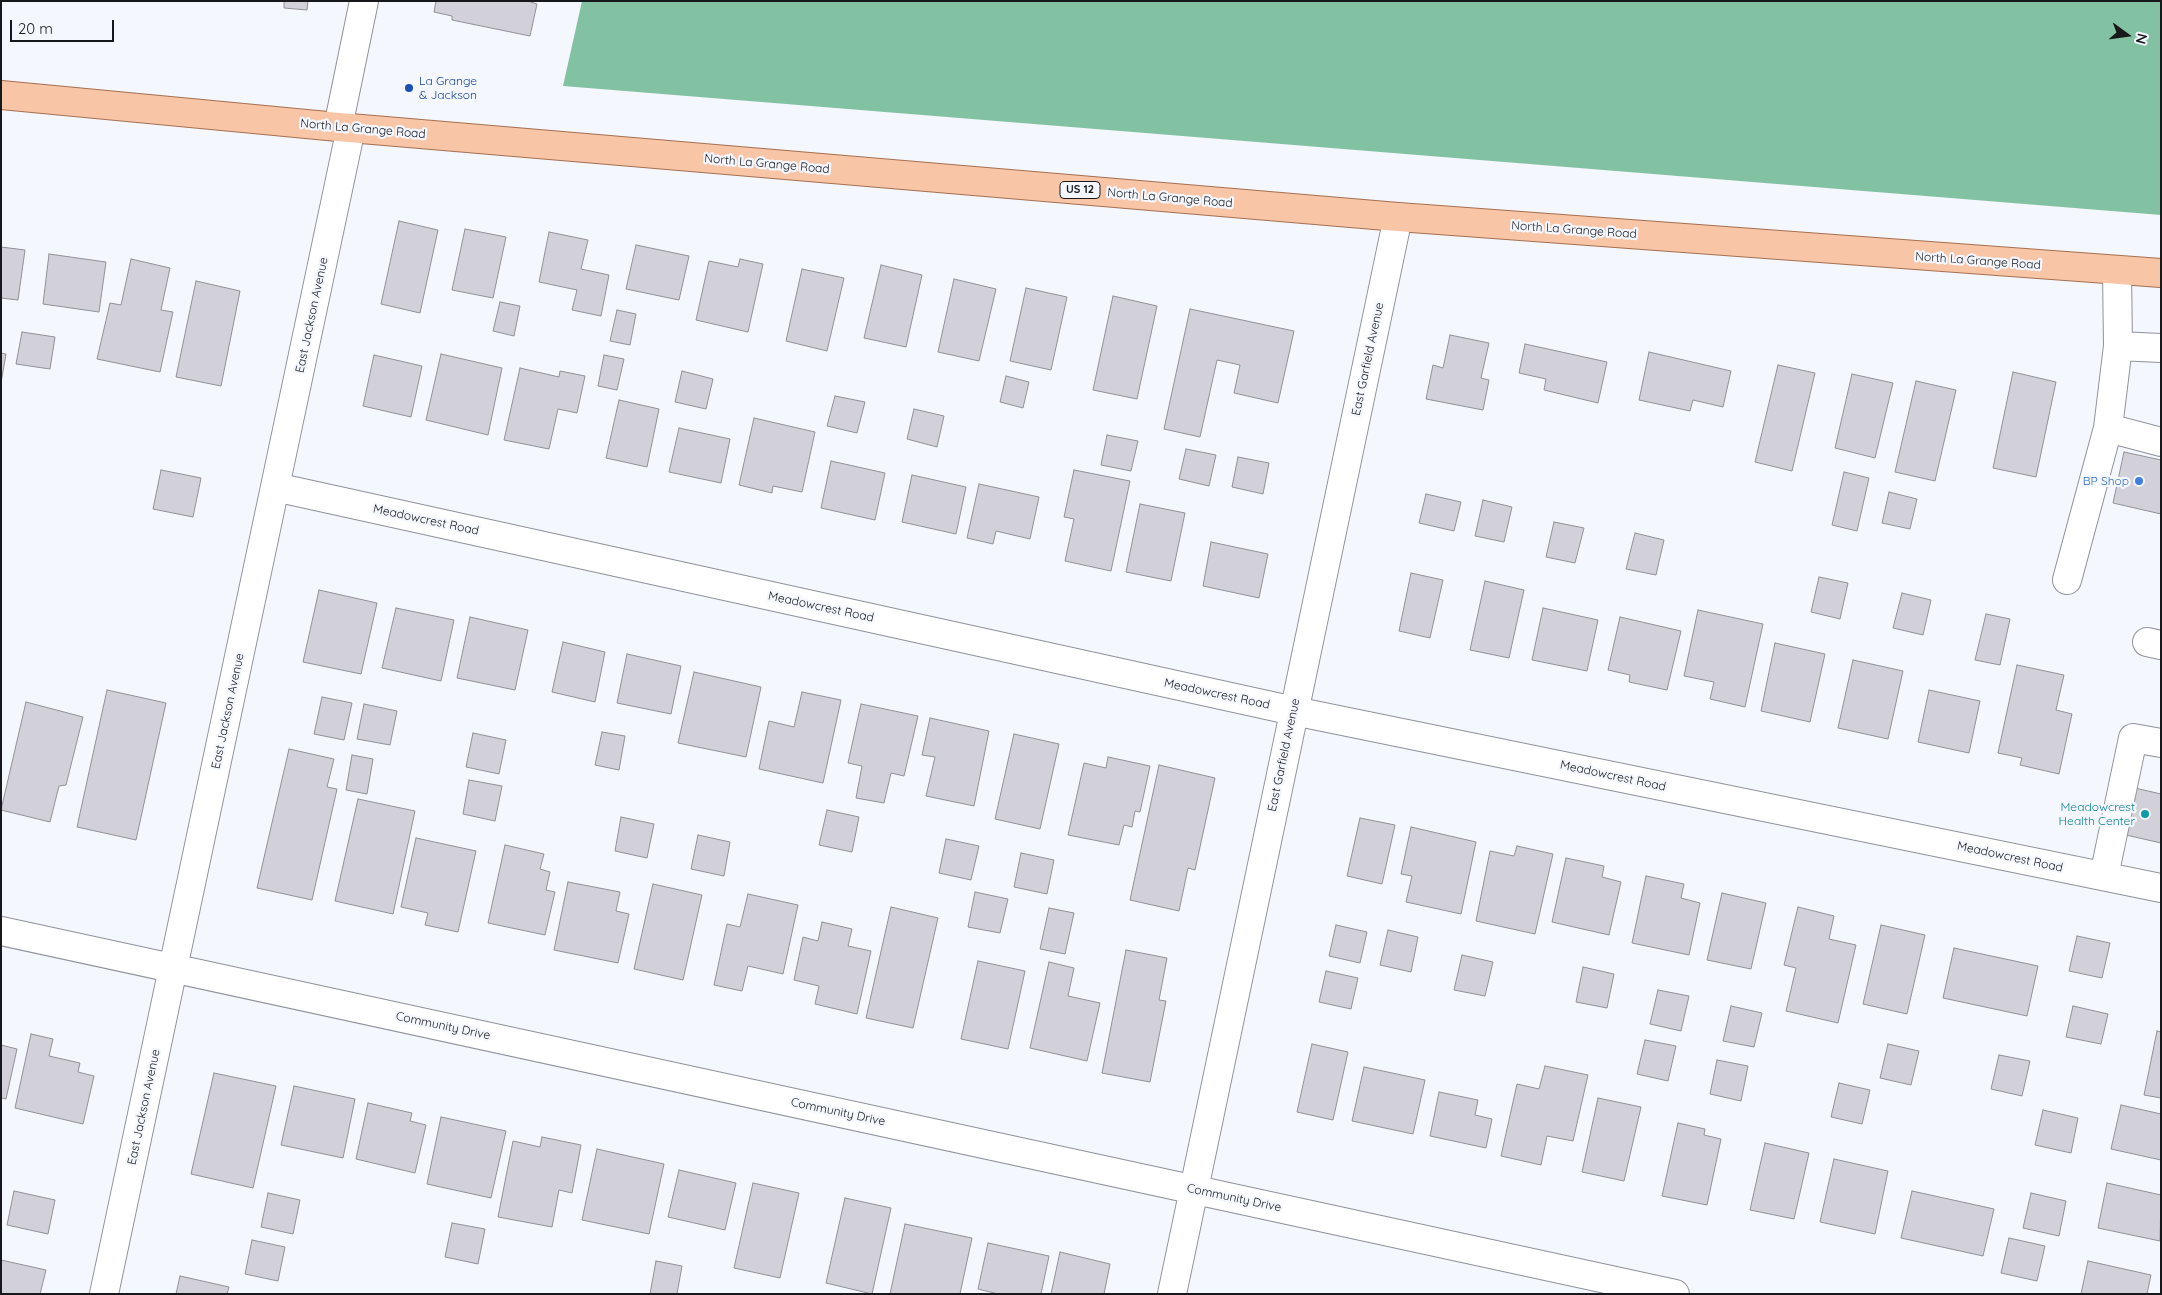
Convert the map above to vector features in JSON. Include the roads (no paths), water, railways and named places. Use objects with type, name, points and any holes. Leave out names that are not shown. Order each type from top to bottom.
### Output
[{"type":"main road","name":"North La Grange Road","points":[[1,94],[345,128],[1398,217],[2161,273]]},
{"type":"street","name":"East Jackson Avenue","points":[[104,1294],[275,487],[345,128],[364,1]]},
{"type":"street","name":"East Garfield Avenue","points":[[1172,1294],[1398,217]]},
{"type":"street","points":[[2067,580],[2108,428],[2118,346],[2117,271]]},
{"type":"street","points":[[2118,346],[2161,348]]},
{"type":"street","points":[[2108,428],[2161,442]]},
{"type":"street","name":"Meadowcrest Road","points":[[275,487],[1294,711],[2161,888]]},
{"type":"street","points":[[2104,876],[2133,738],[2161,743]]},
{"type":"street","name":"Community Drive","points":[[1,931],[1675,1294]]},
{"type":"place","name":"La Grange & Jackson","points":[[409,88]]},
{"type":"place","name":"BP Shop","points":[[2139,481]]},
{"type":"place","name":"Meadowcrest Health Center","points":[[2145,814]]}]
